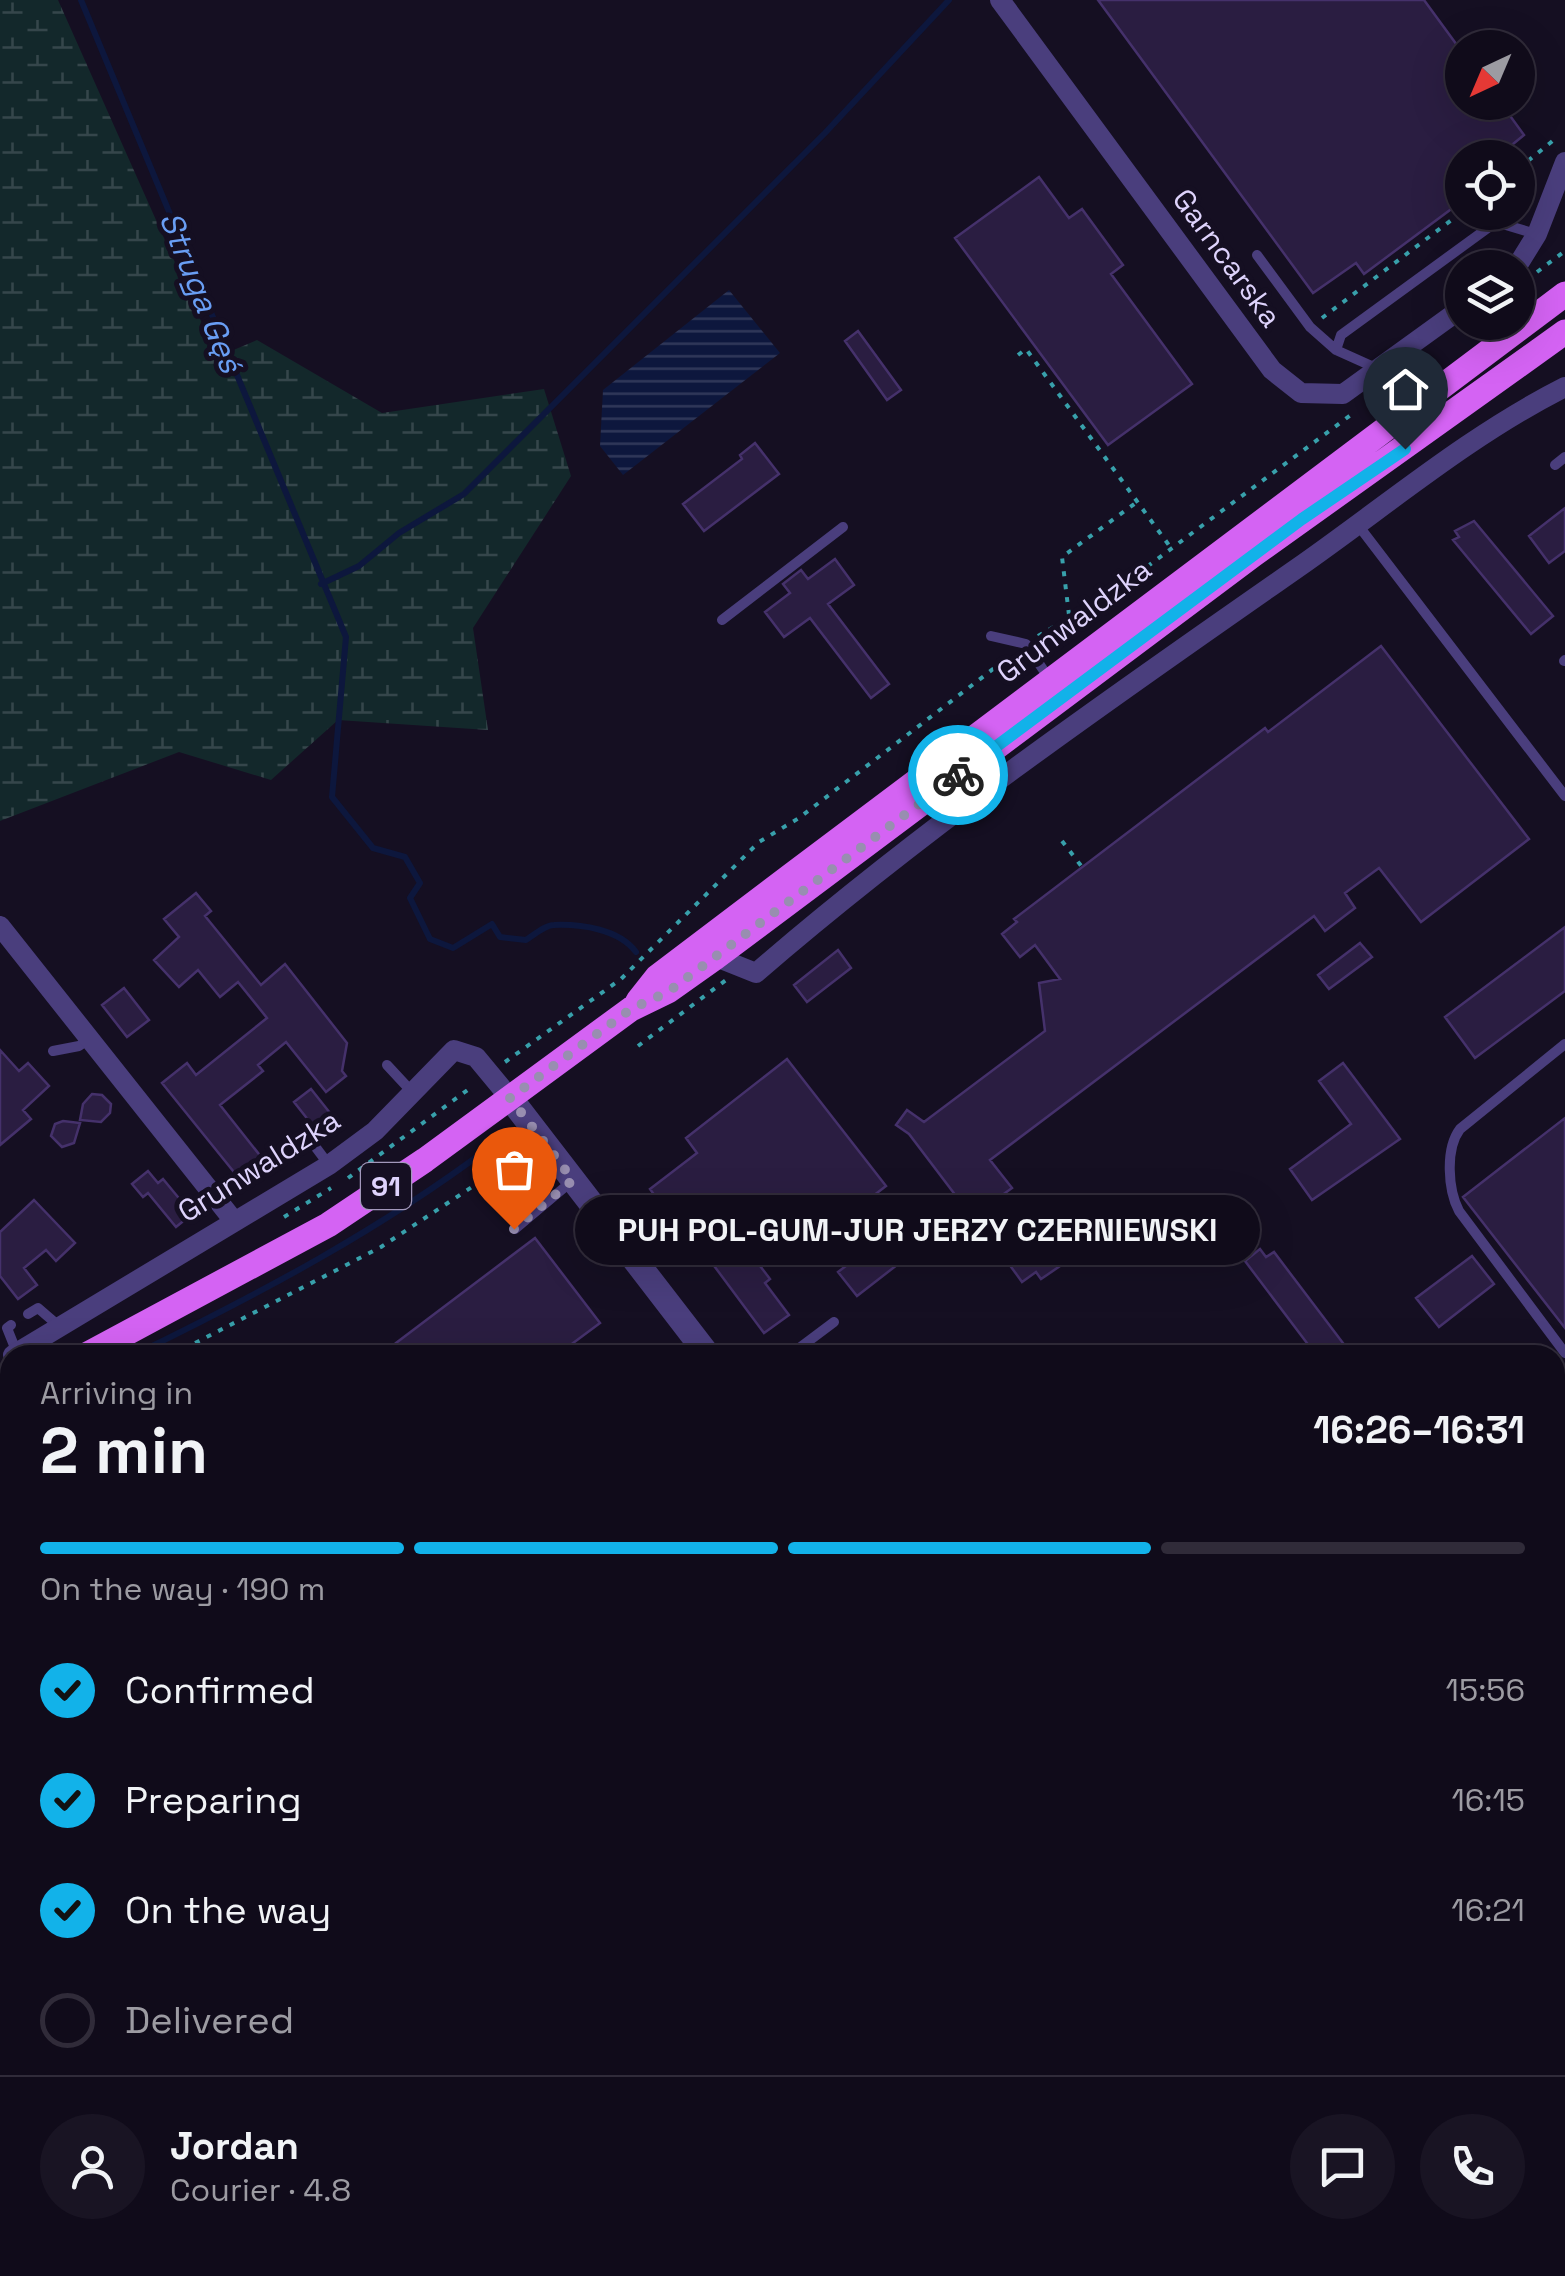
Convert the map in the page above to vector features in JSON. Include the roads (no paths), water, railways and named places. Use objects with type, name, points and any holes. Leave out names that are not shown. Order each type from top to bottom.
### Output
[{"type":"main road","name":"Grunwaldzka","points":[[108,1345],[328,1225],[631,1009],[668,992],[1565,294]]},
{"type":"main road","name":"Grunwaldzka","points":[[631,1009],[658,977],[1054,690],[1565,332]]},
{"type":"street","name":"Garncarska","points":[[1000,0],[1272,370],[1302,393],[1342,394],[1445,321]]},
{"type":"street","points":[[1532,250],[1565,162]]},
{"type":"street","points":[[716,957],[750,970],[1052,742],[1490,428],[1565,388]]},
{"type":"street","points":[[0,926],[234,1221]]},
{"type":"street","name":"Grunwaldzka","points":[[31,1345],[329,1165],[414,1094],[454,1050],[476,1057],[510,1098]]},
{"type":"street","points":[[510,1098],[689,1345]]},
{"type":"lane","points":[[1336,350],[1341,335],[1496,222],[1537,234]]},
{"type":"lane","points":[[1257,255],[1310,327],[1336,350],[1380,370]]},
{"type":"lane","points":[[1358,526],[1565,796]]},
{"type":"lane","points":[[722,620],[843,527]]},
{"type":"lane","points":[[991,636],[1026,644],[1054,690]]},
{"type":"lane","points":[[53,1051],[79,1046],[90,1038]]},
{"type":"lane","points":[[1559,1345],[1459,1212],[1452,1186],[1452,1147],[1460,1129],[1565,1044]]},
{"type":"lane","points":[[388,1066],[414,1094]]},
{"type":"lane","points":[[305,1132],[329,1165]]},
{"type":"lane","points":[[514,1229],[573,1180]]},
{"type":"lane","points":[[28,1314],[38,1308],[61,1328]]},
{"type":"lane","points":[[803,1345],[834,1322]]},
{"type":"lane","points":[[9,1345],[7,1328],[11,1325]]},
{"type":"water","points":[[729,290],[780,353],[623,475],[600,446],[603,390]]},
{"type":"waterway","name":"Struga Gęś","points":[[81,0],[346,637],[332,797],[373,848],[405,857],[420,883],[410,898],[430,939],[453,948],[492,924],[500,937],[526,940],[551,925],[576,926],[610,933],[636,952]]},
{"type":"waterway","points":[[321,584],[359,566],[399,533],[464,494],[825,133],[949,0]]},
{"type":"waterway","points":[[154,1345],[320,1258],[407,1205],[490,1147]]},
{"type":"place","name":"PUH POL-GUM-JUR JERZY CZERNIEWSKI","points":[[514,1229]]}]
